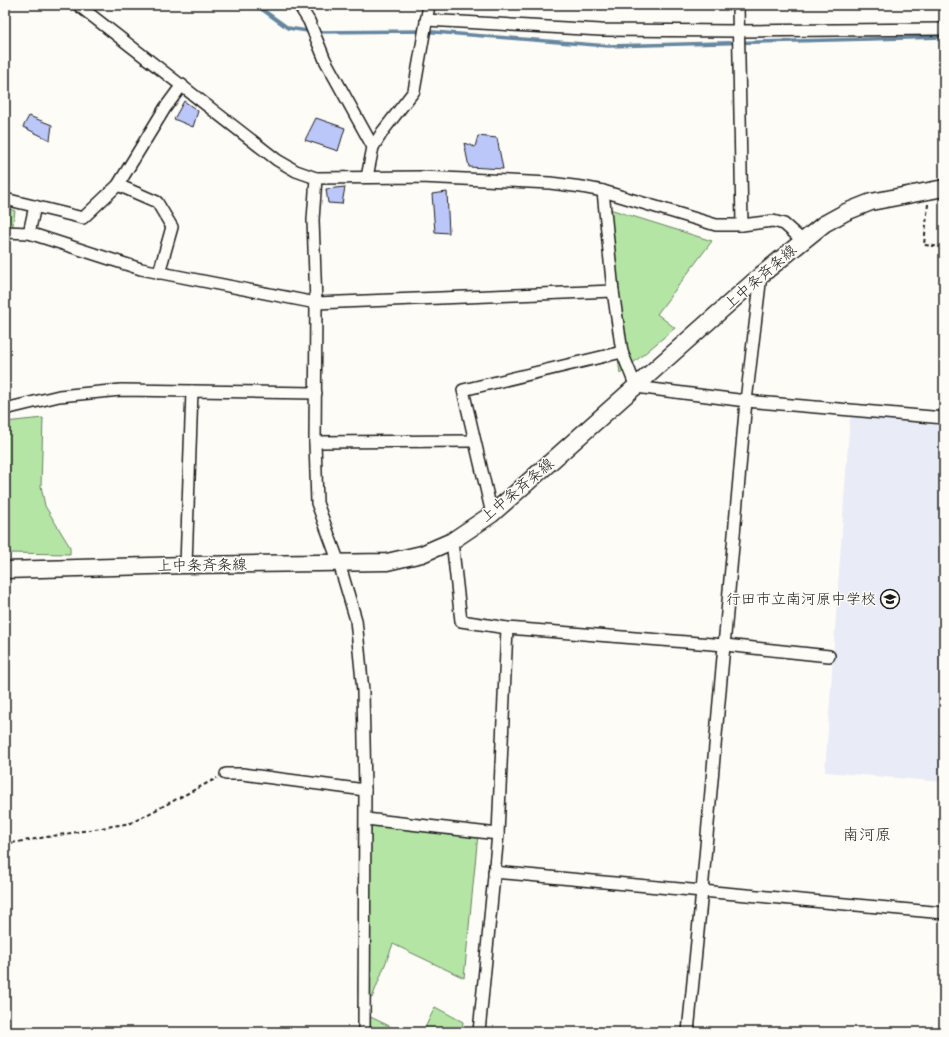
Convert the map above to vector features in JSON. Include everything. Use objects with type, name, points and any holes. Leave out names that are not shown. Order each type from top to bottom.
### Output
[{"type":"main road","name":"上中条斉条線","points":[[5,570],[186,564],[386,562],[422,554],[452,541],[492,514],[802,240],[830,221],[871,202],[937,189]]},
{"type":"street","points":[[78,5],[277,160],[296,171],[316,178],[436,178],[543,183],[603,191],[716,225],[742,225],[774,221],[784,224],[802,240]]},
{"type":"street","points":[[299,5],[309,21],[325,60],[373,147]]},
{"type":"street","points":[[367,177],[373,147],[383,131],[414,90],[429,5]]},
{"type":"street","points":[[738,5],[742,225]]},
{"type":"street","points":[[426,20],[601,30],[738,31],[944,29]]},
{"type":"street","points":[[5,199],[83,218],[118,185],[182,85]]},
{"type":"street","points":[[316,178],[313,220],[316,303],[315,442],[317,503],[339,563],[356,620],[364,692],[366,819],[364,1032]]},
{"type":"street","points":[[118,185],[157,202],[172,227],[159,273]]},
{"type":"street","points":[[603,191],[613,291],[622,352],[636,387],[746,401],[944,418]]},
{"type":"street","points":[[29,233],[35,206]]},
{"type":"street","points":[[5,232],[29,233],[141,269],[316,303],[613,291]]},
{"type":"street","points":[[688,1032],[725,645],[746,401],[761,275]]},
{"type":"street","points":[[492,514],[462,390],[622,352]]},
{"type":"street","points":[[5,409],[67,396],[121,390],[316,393]]},
{"type":"street","points":[[186,564],[192,391]]},
{"type":"street","points":[[315,442],[474,441]]},
{"type":"street","points":[[452,541],[462,621],[506,628],[725,645],[829,656]]},
{"type":"street","points":[[479,1032],[498,834],[506,628]]},
{"type":"street","points":[[226,774],[242,774],[365,790]]},
{"type":"street","points":[[366,819],[498,834]]},
{"type":"street","points":[[494,872],[944,913]]},
{"type":"path","points":[[937,189],[924,245],[944,247]]},
{"type":"path","points":[[5,844],[130,823],[226,774]]},
{"type":"path","points":[[5,1001],[9,1032]]},
{"type":"shaded area","name":"行田市立南河原中学校","points":[[850,415],[944,426],[944,782],[825,772]]},
{"type":"green space","points":[[600,206],[712,241],[657,314],[675,328],[620,374]]},
{"type":"green space","points":[[5,207],[15,211],[12,231],[5,231]]},
{"type":"green space","points":[[43,418],[41,486],[45,506],[70,547],[70,554],[5,553],[5,422]]},
{"type":"green space","points":[[361,824],[478,834],[464,978],[393,944],[372,998],[358,992]]},
{"type":"green space","points":[[435,1007],[463,1022],[462,1032],[423,1032]]},
{"type":"green space","points":[[360,1012],[402,1032],[359,1032]]},
{"type":"building","points":[[184,101],[198,111],[193,127],[174,119]]},
{"type":"building","points":[[29,116],[52,125],[50,140],[23,127]]},
{"type":"building","points":[[316,118],[345,128],[338,151],[305,140]]},
{"type":"building","points":[[478,136],[497,138],[503,169],[469,167],[464,143],[475,147]]},
{"type":"building","points":[[345,187],[342,204],[328,203],[326,189]]},
{"type":"building","points":[[447,192],[449,233],[435,232],[432,194]]},
{"type":"waterway","points":[[256,5],[288,28],[314,32],[421,31],[608,46],[944,37]]},
{"type":"place","name":"行田市立南河原中学校","points":[[890,599]]},
{"type":"district","name":"南河原","points":[[867,834]]}]
